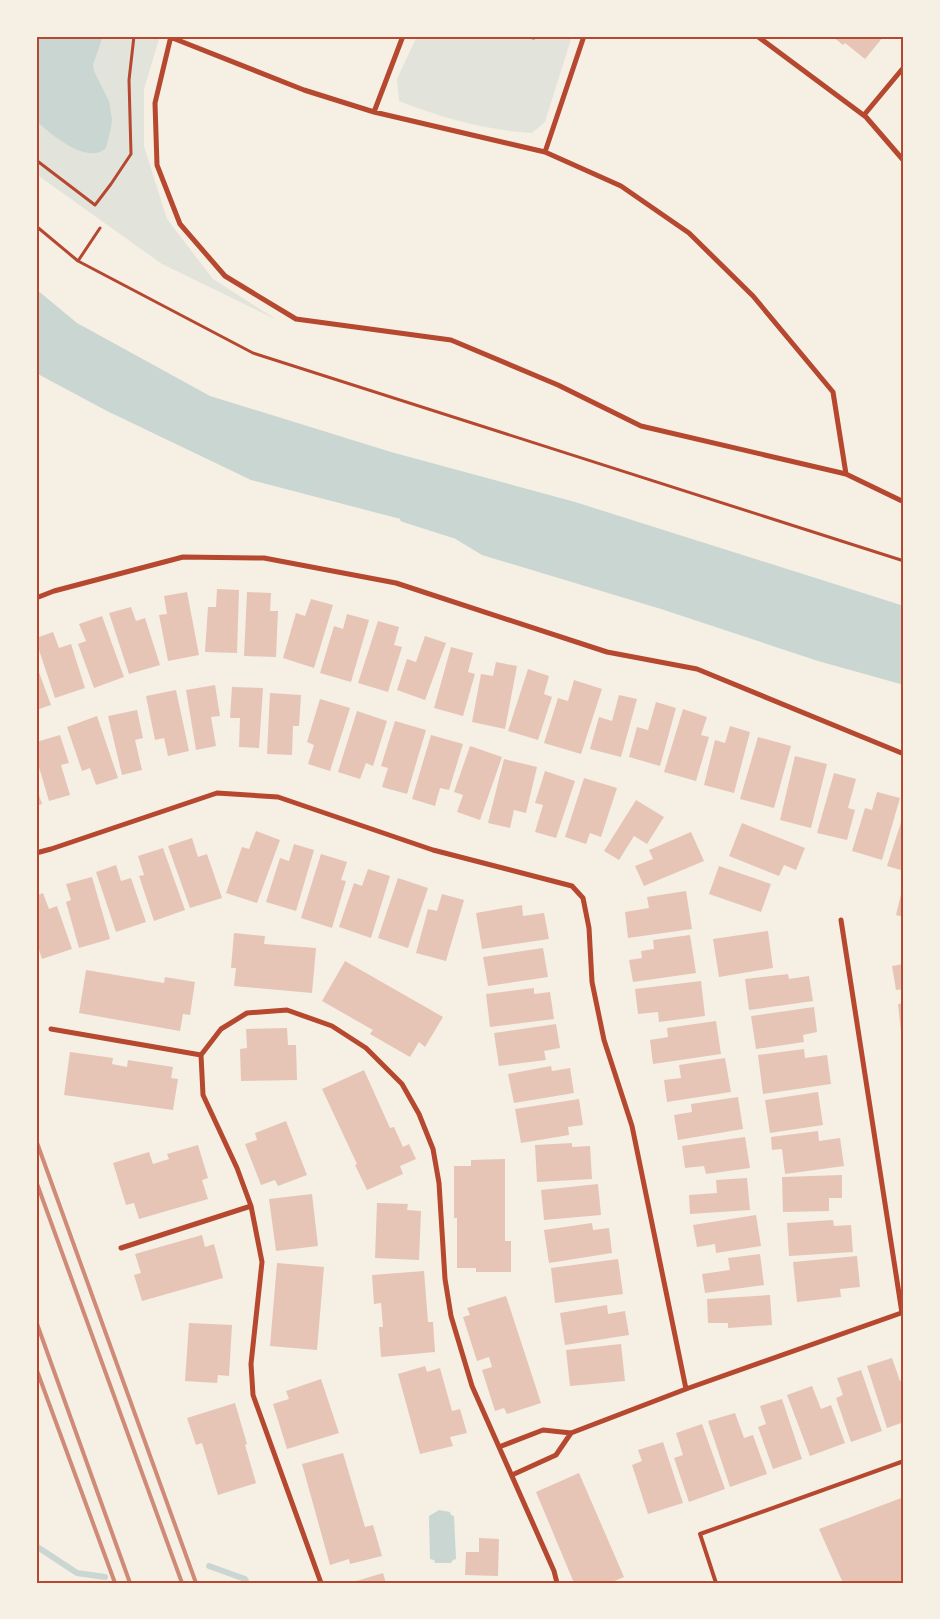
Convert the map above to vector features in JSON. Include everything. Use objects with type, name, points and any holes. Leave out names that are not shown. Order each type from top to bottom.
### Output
[{"type":"street","points":[[374,112],[403,36]]},
{"type":"street","points":[[545,152],[584,36]]},
{"type":"street","points":[[757,36],[864,115],[904,161]]},
{"type":"street","points":[[846,474],[833,392],[754,296],[689,233],[621,186],[545,152],[374,112],[304,90],[171,37],[155,103],[157,165],[180,224],[225,276],[296,319],[451,340],[558,385],[641,426],[846,474],[904,502]]},
{"type":"street","points":[[864,115],[904,67]]},
{"type":"street","points":[[36,598],[54,591],[183,557],[264,558],[396,583],[608,652],[697,669],[904,754]]},
{"type":"street","points":[[36,852],[51,850],[218,792],[278,797],[433,850],[572,886],[583,898],[589,928],[592,982],[604,1040],[632,1126],[686,1389]]},
{"type":"street","points":[[500,1448],[543,1430],[571,1433],[686,1389],[903,1313],[841,920]]},
{"type":"street","points":[[321,1583],[253,1395],[250,1364],[262,1262],[251,1206],[237,1168],[203,1094],[201,1054],[221,1029],[247,1012],[287,1010],[332,1026],[366,1048],[402,1084],[419,1114],[433,1149],[439,1183],[445,1279],[450,1316],[472,1386],[554,1571],[557,1583]]},
{"type":"street","points":[[51,1029],[201,1054]]},
{"type":"street","points":[[121,1248],[251,1206]]},
{"type":"street","points":[[512,1475],[556,1455],[571,1433]]},
{"type":"lane","points":[[716,1583],[700,1534],[904,1461]]},
{"type":"path","points":[[36,160],[95,205],[131,154],[129,80],[134,36]]},
{"type":"path","points":[[522,36],[534,38],[536,36]]},
{"type":"path","points":[[36,226],[78,261],[253,353],[904,561]]},
{"type":"path","points":[[78,261],[100,228]]},
{"type":"shaded area","points":[[36,36],[160,36],[144,89],[144,146],[167,219],[213,279],[277,320],[162,264],[36,174]]},
{"type":"shaded area","points":[[36,36],[103,36],[93,65],[94,71],[109,101],[112,119],[106,148],[101,151],[88,153],[80,151],[56,137],[36,121]]},
{"type":"shaded area","points":[[417,36],[572,36],[545,122],[532,133],[497,129],[464,122],[431,113],[399,101],[397,79]]},
{"type":"shaded area","points":[[36,289],[77,323],[210,396],[391,452],[575,502],[904,606],[904,685],[818,661],[661,609],[482,555],[439,529],[251,480],[107,411],[36,373]]},
{"type":"shaded area","points":[[439,1510],[450,1512],[454,1516],[456,1559],[451,1563],[435,1563],[434,1560],[430,1559],[429,1516]]},
{"type":"building","points":[[832,36],[884,36],[865,59],[845,43],[843,45]]},
{"type":"building","points":[[217,589],[239,590],[237,653],[205,652],[208,607],[216,607]]},
{"type":"building","points":[[187,592],[199,655],[168,661],[159,615],[167,614],[164,596]]},
{"type":"building","points":[[247,592],[271,593],[270,611],[278,611],[276,657],[244,656]]},
{"type":"building","points":[[311,599],[333,605],[314,668],[283,658],[296,613],[305,616]]},
{"type":"building","points":[[131,607],[136,621],[145,618],[160,665],[129,674],[109,613]]},
{"type":"building","points":[[347,614],[369,620],[351,682],[320,673],[334,626],[343,629]]},
{"type":"building","points":[[102,616],[124,677],[94,688],[78,644],[86,641],[79,624]]},
{"type":"building","points":[[378,621],[399,627],[394,645],[402,647],[388,692],[358,683]]},
{"type":"building","points":[[53,632],[59,648],[71,644],[85,688],[55,698],[36,641],[36,638]]},
{"type":"building","points":[[425,636],[446,643],[425,700],[397,690],[407,659],[416,662]]},
{"type":"building","points":[[451,647],[473,653],[468,672],[475,674],[463,716],[434,708]]},
{"type":"building","points":[[496,662],[517,666],[505,729],[472,722],[481,674],[493,676]]},
{"type":"building","points":[[36,664],[51,705],[36,710]]},
{"type":"building","points":[[528,669],[549,676],[544,694],[552,697],[538,740],[508,731]]},
{"type":"building","points":[[574,680],[602,689],[581,754],[544,743],[558,698],[568,701]]},
{"type":"building","points":[[215,685],[220,716],[211,717],[216,746],[196,750],[186,690]]},
{"type":"building","points":[[232,687],[263,688],[259,748],[239,747],[240,718],[230,718]]},
{"type":"building","points":[[176,690],[189,751],[168,756],[164,738],[155,740],[146,696]]},
{"type":"building","points":[[270,693],[301,695],[299,726],[293,726],[292,755],[267,754]]},
{"type":"building","points":[[619,695],[637,699],[621,757],[590,749],[599,717],[612,721]]},
{"type":"building","points":[[320,699],[350,708],[330,771],[308,764],[314,745],[307,742]]},
{"type":"building","points":[[656,702],[676,708],[660,766],[629,757],[637,727],[648,730]]},
{"type":"building","points":[[683,709],[707,717],[701,735],[709,737],[696,781],[664,772]]},
{"type":"building","points":[[137,710],[143,738],[135,740],[142,770],[122,775],[108,716]]},
{"type":"building","points":[[357,711],[387,721],[373,766],[366,763],[360,779],[338,772]]},
{"type":"building","points":[[97,716],[118,778],[96,785],[90,768],[82,771],[67,727]]},
{"type":"building","points":[[395,721],[426,730],[407,794],[382,787],[388,768],[381,766]]},
{"type":"building","points":[[730,726],[750,732],[734,793],[704,785],[715,740],[725,743]]},
{"type":"building","points":[[60,735],[69,763],[61,765],[70,795],[49,801],[36,757],[36,742]]},
{"type":"building","points":[[431,735],[463,744],[449,790],[440,788],[435,806],[412,799]]},
{"type":"building","points":[[758,737],[791,746],[774,808],[740,799]]},
{"type":"building","points":[[470,746],[502,757],[480,820],[457,812],[463,795],[454,792]]},
{"type":"building","points":[[795,756],[827,764],[811,828],[780,820]]},
{"type":"building","points":[[504,759],[537,767],[526,813],[514,810],[510,828],[488,823]]},
{"type":"building","points":[[545,771],[575,781],[556,838],[535,832],[543,805],[535,803]]},
{"type":"building","points":[[834,773],[856,779],[848,808],[855,810],[847,840],[817,833]]},
{"type":"building","points":[[584,778],[617,788],[601,837],[590,833],[586,844],[565,837]]},
{"type":"building","points":[[36,786],[42,804],[36,806]]},
{"type":"building","points":[[877,792],[900,798],[882,860],[852,851],[865,808],[872,810]]},
{"type":"building","points":[[636,800],[664,817],[647,844],[634,836],[619,860],[604,851]]},
{"type":"building","points":[[904,813],[904,871],[887,866]]},
{"type":"building","points":[[742,823],[805,848],[796,870],[784,865],[779,876],[729,856]]},
{"type":"building","points":[[256,831],[280,840],[257,903],[226,893],[242,847],[249,849]]},
{"type":"building","points":[[691,832],[704,861],[644,886],[635,866],[653,859],[649,850]]},
{"type":"building","points":[[192,838],[198,857],[207,854],[222,898],[190,908],[168,846]]},
{"type":"building","points":[[294,844],[314,850],[296,911],[266,902],[280,858],[289,861]]},
{"type":"building","points":[[163,848],[185,910],[154,921],[139,876],[144,875],[138,856]]},
{"type":"building","points":[[321,854],[347,862],[341,880],[346,881],[332,928],[301,918]]},
{"type":"building","points":[[116,865],[121,881],[131,878],[146,922],[116,932],[96,872]]},
{"type":"building","points":[[719,866],[771,884],[761,912],[709,894]]},
{"type":"building","points":[[368,869],[390,876],[371,938],[339,927],[354,883],[362,886]]},
{"type":"building","points":[[92,877],[110,939],[79,948],[66,902],[71,900],[66,884]]},
{"type":"building","points":[[398,878],[428,888],[408,948],[378,938]]},
{"type":"building","points":[[904,887],[904,917],[896,915]]},
{"type":"building","points":[[686,891],[692,929],[628,938],[625,912],[649,908],[647,897]]},
{"type":"building","points":[[43,893],[49,909],[57,906],[72,949],[42,959],[36,941],[36,896]]},
{"type":"building","points":[[442,894],[464,900],[446,961],[416,953],[428,909],[437,911]]},
{"type":"building","points":[[522,905],[523,916],[544,913],[549,939],[482,949],[476,913]]},
{"type":"building","points":[[768,931],[773,968],[719,977],[713,939]]},
{"type":"building","points":[[234,933],[265,936],[264,944],[316,948],[312,993],[234,986],[236,968],[231,968]]},
{"type":"building","points":[[690,935],[696,973],[633,982],[629,960],[642,958],[641,951],[654,949],[653,940]]},
{"type":"building","points":[[543,948],[548,977],[488,986],[483,957]]},
{"type":"building","points":[[345,961],[443,1017],[425,1047],[419,1042],[410,1057],[370,1034],[373,1030],[322,1001]]},
{"type":"building","points":[[904,964],[904,989],[896,990],[892,966]]},
{"type":"building","points":[[86,970],[164,983],[165,977],[195,982],[190,1015],[183,1014],[180,1031],[79,1013]]},
{"type":"building","points":[[788,974],[789,979],[809,976],[813,1001],[749,1010],[745,979]]},
{"type":"building","points":[[701,981],[705,1016],[659,1022],[658,1012],[638,1014],[635,989]]},
{"type":"building","points":[[534,988],[534,994],[550,992],[554,1019],[490,1027],[486,994]]},
{"type":"building","points":[[904,1003],[904,1032],[901,1032],[898,1004]]},
{"type":"building","points":[[814,1007],[817,1032],[803,1035],[804,1042],[756,1049],[751,1016]]},
{"type":"building","points":[[716,1021],[721,1054],[653,1064],[650,1040],[668,1037],[667,1028]]},
{"type":"building","points":[[556,1024],[560,1048],[544,1051],[546,1060],[499,1066],[494,1033]]},
{"type":"building","points":[[287,1028],[288,1045],[296,1045],[297,1080],[241,1081],[240,1049],[247,1048],[246,1029]]},
{"type":"building","points":[[804,1049],[805,1058],[827,1055],[831,1084],[763,1094],[758,1055]]},
{"type":"building","points":[[70,1052],[113,1058],[112,1064],[127,1067],[128,1060],[173,1067],[171,1078],[178,1079],[173,1110],[64,1095]]},
{"type":"building","points":[[725,1058],[731,1092],[667,1102],[664,1080],[681,1078],[679,1065]]},
{"type":"building","points":[[551,1066],[552,1071],[570,1068],[574,1093],[514,1103],[508,1074]]},
{"type":"building","points":[[364,1070],[390,1128],[394,1127],[403,1147],[409,1144],[416,1159],[400,1166],[403,1174],[367,1190],[322,1089]]},
{"type":"building","points":[[818,1092],[823,1125],[770,1133],[765,1100]]},
{"type":"building","points":[[738,1097],[743,1129],[678,1140],[674,1115],[692,1112],[691,1104]]},
{"type":"building","points":[[579,1099],[583,1125],[568,1127],[569,1135],[521,1143],[515,1109]]},
{"type":"building","points":[[286,1121],[307,1175],[278,1186],[275,1180],[261,1185],[245,1144],[257,1140],[255,1133]]},
{"type":"building","points":[[818,1131],[819,1141],[840,1138],[844,1166],[785,1174],[782,1149],[772,1150],[771,1137]]},
{"type":"building","points":[[745,1137],[750,1168],[706,1174],[704,1166],[685,1168],[682,1146]]},
{"type":"building","points":[[572,1143],[572,1147],[590,1146],[592,1179],[537,1182],[535,1145]]},
{"type":"building","points":[[198,1145],[208,1178],[202,1180],[208,1199],[139,1219],[134,1203],[126,1205],[113,1163],[149,1152],[153,1164],[169,1159],[167,1154]]},
{"type":"building","points":[[505,1159],[505,1241],[511,1241],[511,1272],[476,1272],[476,1268],[457,1268],[457,1218],[454,1218],[454,1166],[471,1166],[471,1160]]},
{"type":"building","points":[[842,1175],[842,1198],[829,1198],[829,1211],[783,1212],[782,1177]]},
{"type":"building","points":[[747,1178],[750,1210],[690,1214],[689,1195],[717,1193],[716,1180]]},
{"type":"building","points":[[598,1184],[601,1215],[544,1220],[541,1190]]},
{"type":"building","points":[[312,1194],[318,1246],[276,1251],[269,1199]]},
{"type":"building","points":[[377,1203],[408,1204],[407,1210],[421,1211],[419,1260],[375,1258]]},
{"type":"building","points":[[756,1215],[761,1246],[716,1253],[715,1244],[697,1247],[693,1225]]},
{"type":"building","points":[[833,1220],[834,1226],[851,1225],[853,1252],[789,1256],[787,1223]]},
{"type":"building","points":[[592,1223],[593,1230],[609,1228],[612,1253],[549,1263],[544,1230]]},
{"type":"building","points":[[202,1235],[205,1247],[214,1244],[223,1278],[142,1301],[134,1275],[141,1273],[135,1254]]},
{"type":"building","points":[[760,1254],[764,1285],[705,1293],[702,1274],[730,1270],[728,1258]]},
{"type":"building","points":[[857,1256],[860,1287],[840,1289],[841,1297],[797,1302],[793,1262]]},
{"type":"building","points":[[618,1259],[623,1294],[555,1303],[551,1268]]},
{"type":"building","points":[[277,1263],[324,1267],[317,1350],[270,1346]]},
{"type":"building","points":[[424,1271],[428,1322],[433,1322],[435,1352],[381,1357],[379,1327],[383,1327],[381,1303],[374,1304],[372,1275]]},
{"type":"building","points":[[770,1295],[772,1325],[728,1328],[728,1323],[708,1323],[707,1299]]},
{"type":"building","points":[[506,1296],[541,1403],[507,1414],[504,1408],[495,1411],[482,1370],[492,1367],[489,1357],[477,1361],[463,1317],[470,1315],[467,1308]]},
{"type":"building","points":[[607,1305],[608,1314],[625,1311],[629,1335],[565,1345],[560,1313]]},
{"type":"building","points":[[189,1323],[232,1325],[229,1376],[218,1375],[217,1383],[185,1381]]},
{"type":"building","points":[[621,1344],[625,1381],[570,1386],[566,1350]]},
{"type":"building","points":[[892,1358],[900,1381],[904,1379],[904,1422],[887,1428],[867,1366]]},
{"type":"building","points":[[425,1366],[427,1372],[440,1368],[452,1411],[460,1409],[467,1433],[450,1437],[453,1446],[420,1454],[398,1374]]},
{"type":"building","points":[[861,1370],[882,1431],[851,1442],[836,1398],[843,1395],[837,1378]]},
{"type":"building","points":[[321,1379],[339,1433],[287,1449],[273,1404],[289,1399],[286,1391]]},
{"type":"building","points":[[812,1386],[821,1409],[831,1405],[845,1443],[810,1456],[787,1395]]},
{"type":"building","points":[[782,1399],[802,1459],[773,1469],[758,1427],[766,1424],[760,1406]]},
{"type":"building","points":[[235,1403],[256,1483],[218,1495],[202,1443],[196,1445],[187,1418]]},
{"type":"building","points":[[735,1413],[744,1438],[753,1435],[767,1474],[730,1487],[708,1421]]},
{"type":"building","points":[[702,1424],[725,1489],[689,1502],[674,1458],[683,1455],[676,1433]]},
{"type":"building","points":[[663,1442],[683,1503],[648,1514],[632,1465],[642,1461],[638,1450]]},
{"type":"building","points":[[343,1453],[365,1527],[373,1525],[382,1556],[350,1564],[349,1559],[330,1565],[302,1464]]},
{"type":"building","points":[[579,1473],[624,1577],[610,1583],[574,1583],[536,1492]]},
{"type":"building","points":[[904,1497],[904,1583],[843,1583],[819,1529]]},
{"type":"building","points":[[479,1538],[499,1539],[498,1576],[465,1575],[466,1552],[479,1552]]},
{"type":"building","points":[[383,1573],[386,1583],[353,1583],[353,1582]]},
{"type":"waterway","points":[[403,519],[453,535]]},
{"type":"waterway","points":[[36,1546],[77,1573],[105,1577]]},
{"type":"waterway","points":[[209,1566],[245,1579],[247,1583]]},
{"type":"railway","points":[[36,1140],[196,1583]]},
{"type":"railway","points":[[36,1181],[182,1583]]},
{"type":"railway","points":[[36,1321],[130,1583]]},
{"type":"railway","points":[[36,1368],[115,1583]]}]
